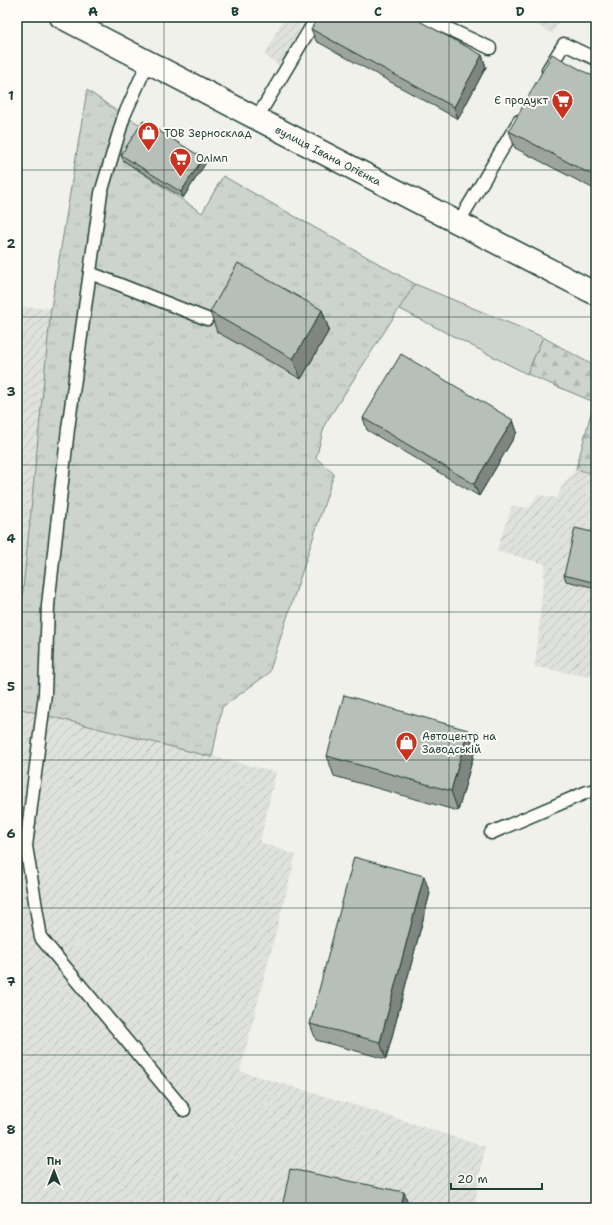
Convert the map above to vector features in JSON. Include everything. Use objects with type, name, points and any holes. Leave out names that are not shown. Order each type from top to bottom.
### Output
[{"type":"street","name":"вулиця Івана Огієнка","points":[[62,17],[596,294]]},
{"type":"lane","points":[[257,118],[317,17]]},
{"type":"lane","points":[[423,17],[490,48]]},
{"type":"lane","points":[[541,84],[564,44],[596,58]]},
{"type":"lane","points":[[148,62],[124,116],[101,193],[68,429],[48,605],[45,694],[26,846],[41,938],[184,1110]]},
{"type":"lane","points":[[458,223],[525,110]]},
{"type":"lane","points":[[90,273],[207,319]]},
{"type":"lane","points":[[490,833],[587,792],[596,790]]},
{"type":"shaded area","points":[[284,17],[305,17],[282,68],[265,55]]},
{"type":"shaded area","points":[[523,17],[560,17],[553,34]]},
{"type":"shaded area","points":[[17,307],[51,308],[17,650]]},
{"type":"shaded area","points":[[576,469],[596,475],[596,511],[591,524],[596,525],[596,678],[535,667],[545,564],[496,551],[512,506],[529,508],[537,495],[557,498],[562,486]]},
{"type":"shaded area","points":[[17,708],[276,772],[260,842],[296,855],[240,1071],[374,1111],[485,1147],[474,1208],[17,1208]]},
{"type":"green space","points":[[87,90],[124,116],[145,127],[124,161],[202,213],[223,176],[415,284],[325,424],[316,458],[334,474],[269,673],[222,707],[212,757],[17,708],[17,650],[51,308]]},
{"type":"green space","points":[[415,284],[543,337],[527,374],[398,308]]},
{"type":"green space","points":[[543,337],[596,367],[596,475],[576,469],[594,402],[527,374]]},
{"type":"building","points":[[318,17],[412,17],[482,55],[454,107],[311,29]]},
{"type":"building","name":"Є продукт","points":[[552,54],[596,78],[596,177],[509,131]]},
{"type":"building","points":[[143,121],[203,158],[181,192],[121,155]]},
{"type":"building","points":[[238,263],[322,310],[293,359],[210,312]]},
{"type":"building","points":[[401,354],[513,420],[474,484],[363,418]]},
{"type":"building","points":[[575,528],[596,533],[596,583],[564,575]]},
{"type":"building","points":[[344,695],[468,730],[451,791],[327,756]]},
{"type":"building","points":[[594,796],[596,797],[596,831],[590,829]]},
{"type":"building","points":[[354,857],[424,876],[380,1042],[310,1024]]},
{"type":"building","points":[[290,1169],[404,1192],[401,1208],[282,1208]]},
{"type":"place","name":"Є продукт","points":[[563,120]]},
{"type":"place","name":"ТОВ Зерносклад","points":[[149,152]]},
{"type":"place","name":"Олімп","points":[[180,178]]},
{"type":"place","name":"Автоцентр на Заводській","points":[[406,762]]}]
